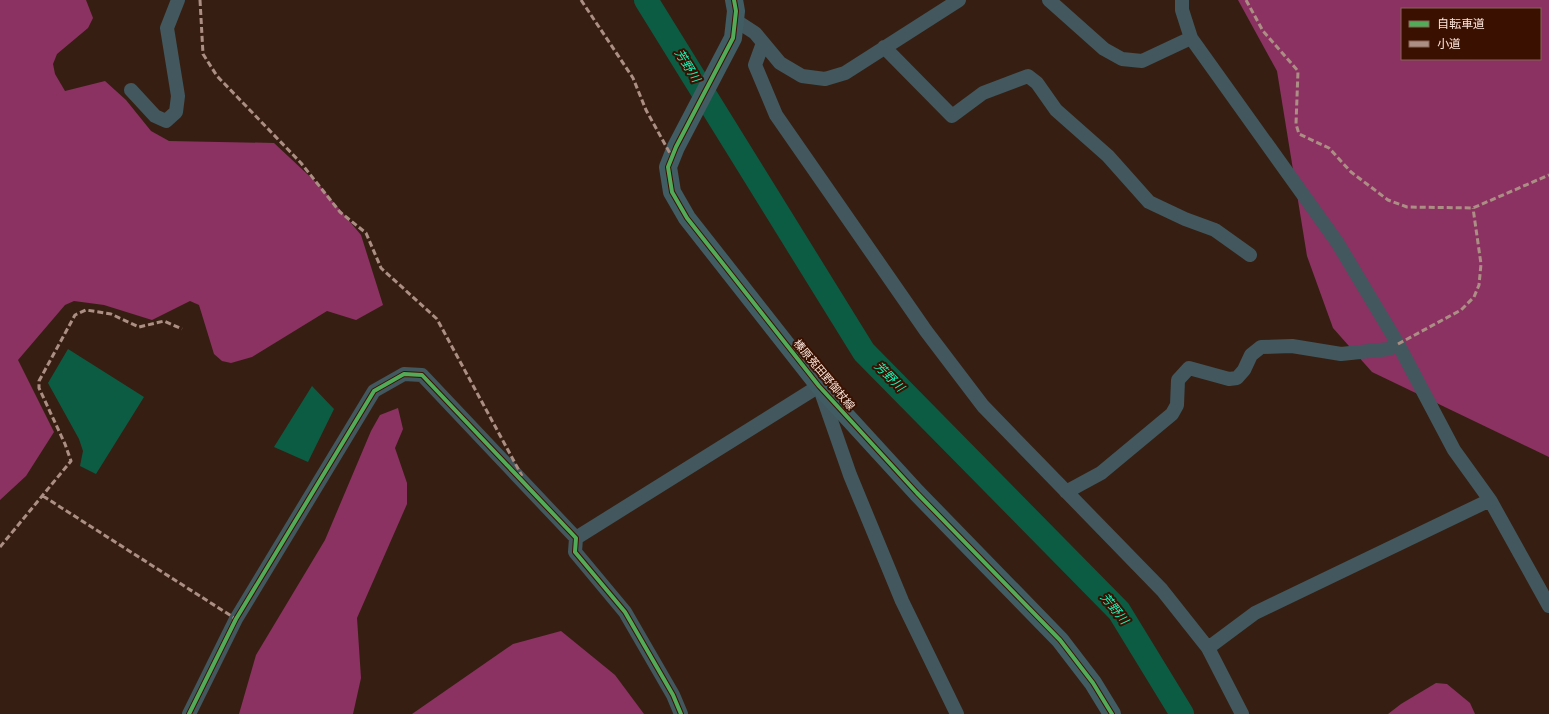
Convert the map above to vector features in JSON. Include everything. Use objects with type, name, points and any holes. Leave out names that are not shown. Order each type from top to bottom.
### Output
[{"type":"main road","points":[[734,0],[736,11],[734,29]]},
{"type":"main road","name":"榛原菟田野御杖線","points":[[734,29],[676,147],[668,167],[672,192],[687,218],[819,386],[917,493],[1060,640],[1093,683],[1112,714]]},
{"type":"street","points":[[131,90],[155,116],[166,121],[176,112],[178,96],[167,28],[178,0]]},
{"type":"street","points":[[734,29],[755,33],[780,62],[802,76],[826,79],[845,73],[959,0]]},
{"type":"street","points":[[1049,0],[1104,49],[1122,59],[1142,61],[1191,38]]},
{"type":"street","points":[[1182,0],[1182,10],[1191,38],[1337,242],[1398,344],[1454,450],[1490,500],[1549,606]]},
{"type":"street","points":[[764,43],[755,65],[776,115],[926,331],[983,406],[1162,590],[1208,648],[1242,714]]},
{"type":"street","points":[[884,47],[952,116],[983,93],[1028,76],[1037,83],[1056,110],[1108,156],[1149,202],[1185,219],[1215,230],[1250,254]]},
{"type":"street","points":[[1066,492],[1101,473],[1172,414],[1177,405],[1178,380],[1189,368],[1229,379],[1237,378],[1244,370],[1251,355],[1261,347],[1292,346],[1341,354],[1389,349],[1398,344]]},
{"type":"street","points":[[189,714],[236,619],[374,391],[404,374],[422,375],[576,538],[575,552],[625,612],[673,695],[681,714]]},
{"type":"street","points":[[576,538],[819,386],[850,476],[902,601],[957,714]]},
{"type":"street","points":[[1208,648],[1255,613],[1490,500]]},
{"type":"shaded area","points":[[0,0],[86,0],[93,18],[88,28],[57,54],[53,64],[55,74],[65,91],[105,81],[126,100],[151,131],[169,141],[274,143],[320,186],[361,235],[383,305],[356,320],[327,311],[252,357],[231,363],[222,361],[214,354],[199,305],[190,301],[152,320],[104,305],[74,301],[65,305],[18,360],[54,432],[26,476],[0,500]]},
{"type":"shaded area","points":[[1238,0],[1549,0],[1549,457],[1372,372],[1333,328],[1307,256],[1277,71]]},
{"type":"shaded area","points":[[68,349],[144,397],[96,474],[80,466],[83,451],[79,439],[48,383]]},
{"type":"shaded area","points":[[312,386],[334,409],[308,462],[274,447]]},
{"type":"shaded area","points":[[398,408],[403,429],[395,448],[407,483],[407,504],[357,618],[361,678],[353,714],[239,714],[256,655],[325,540],[371,431],[380,415]]},
{"type":"shaded area","points":[[561,631],[615,675],[644,714],[412,714],[513,644]]},
{"type":"shaded area","points":[[1436,683],[1447,684],[1470,703],[1475,714],[1388,714],[1401,704]]},
{"type":"waterway","name":"芳野川","points":[[646,0],[864,352],[1119,611],[1182,714]]},
{"type":"marked path","points":[[200,0],[203,54],[217,76],[301,163],[340,212],[366,233],[381,268],[437,319],[522,476]]},
{"type":"marked path","points":[[581,0],[633,78],[646,110],[672,157]]},
{"type":"marked path","points":[[1246,0],[1263,31],[1298,71],[1296,124],[1299,134],[1329,148],[1351,172],[1388,200],[1407,207],[1473,208],[1549,175]]},
{"type":"marked path","points":[[1398,344],[1461,310],[1474,297],[1479,285],[1481,264],[1473,208]]},
{"type":"marked path","points":[[0,547],[71,461],[65,444],[39,388],[39,381],[75,315],[86,310],[111,314],[139,327],[164,321],[182,329]]},
{"type":"marked path","points":[[43,496],[236,619]]},
{"type":"cycle path","points":[[734,0],[736,11],[733,38],[676,147],[668,167],[672,192],[687,218],[819,386],[917,493],[1060,640],[1093,683],[1112,714]]},
{"type":"cycle path","points":[[189,714],[236,619],[374,391],[404,374],[422,375],[576,538],[575,552],[625,612],[673,695],[681,714]]}]
